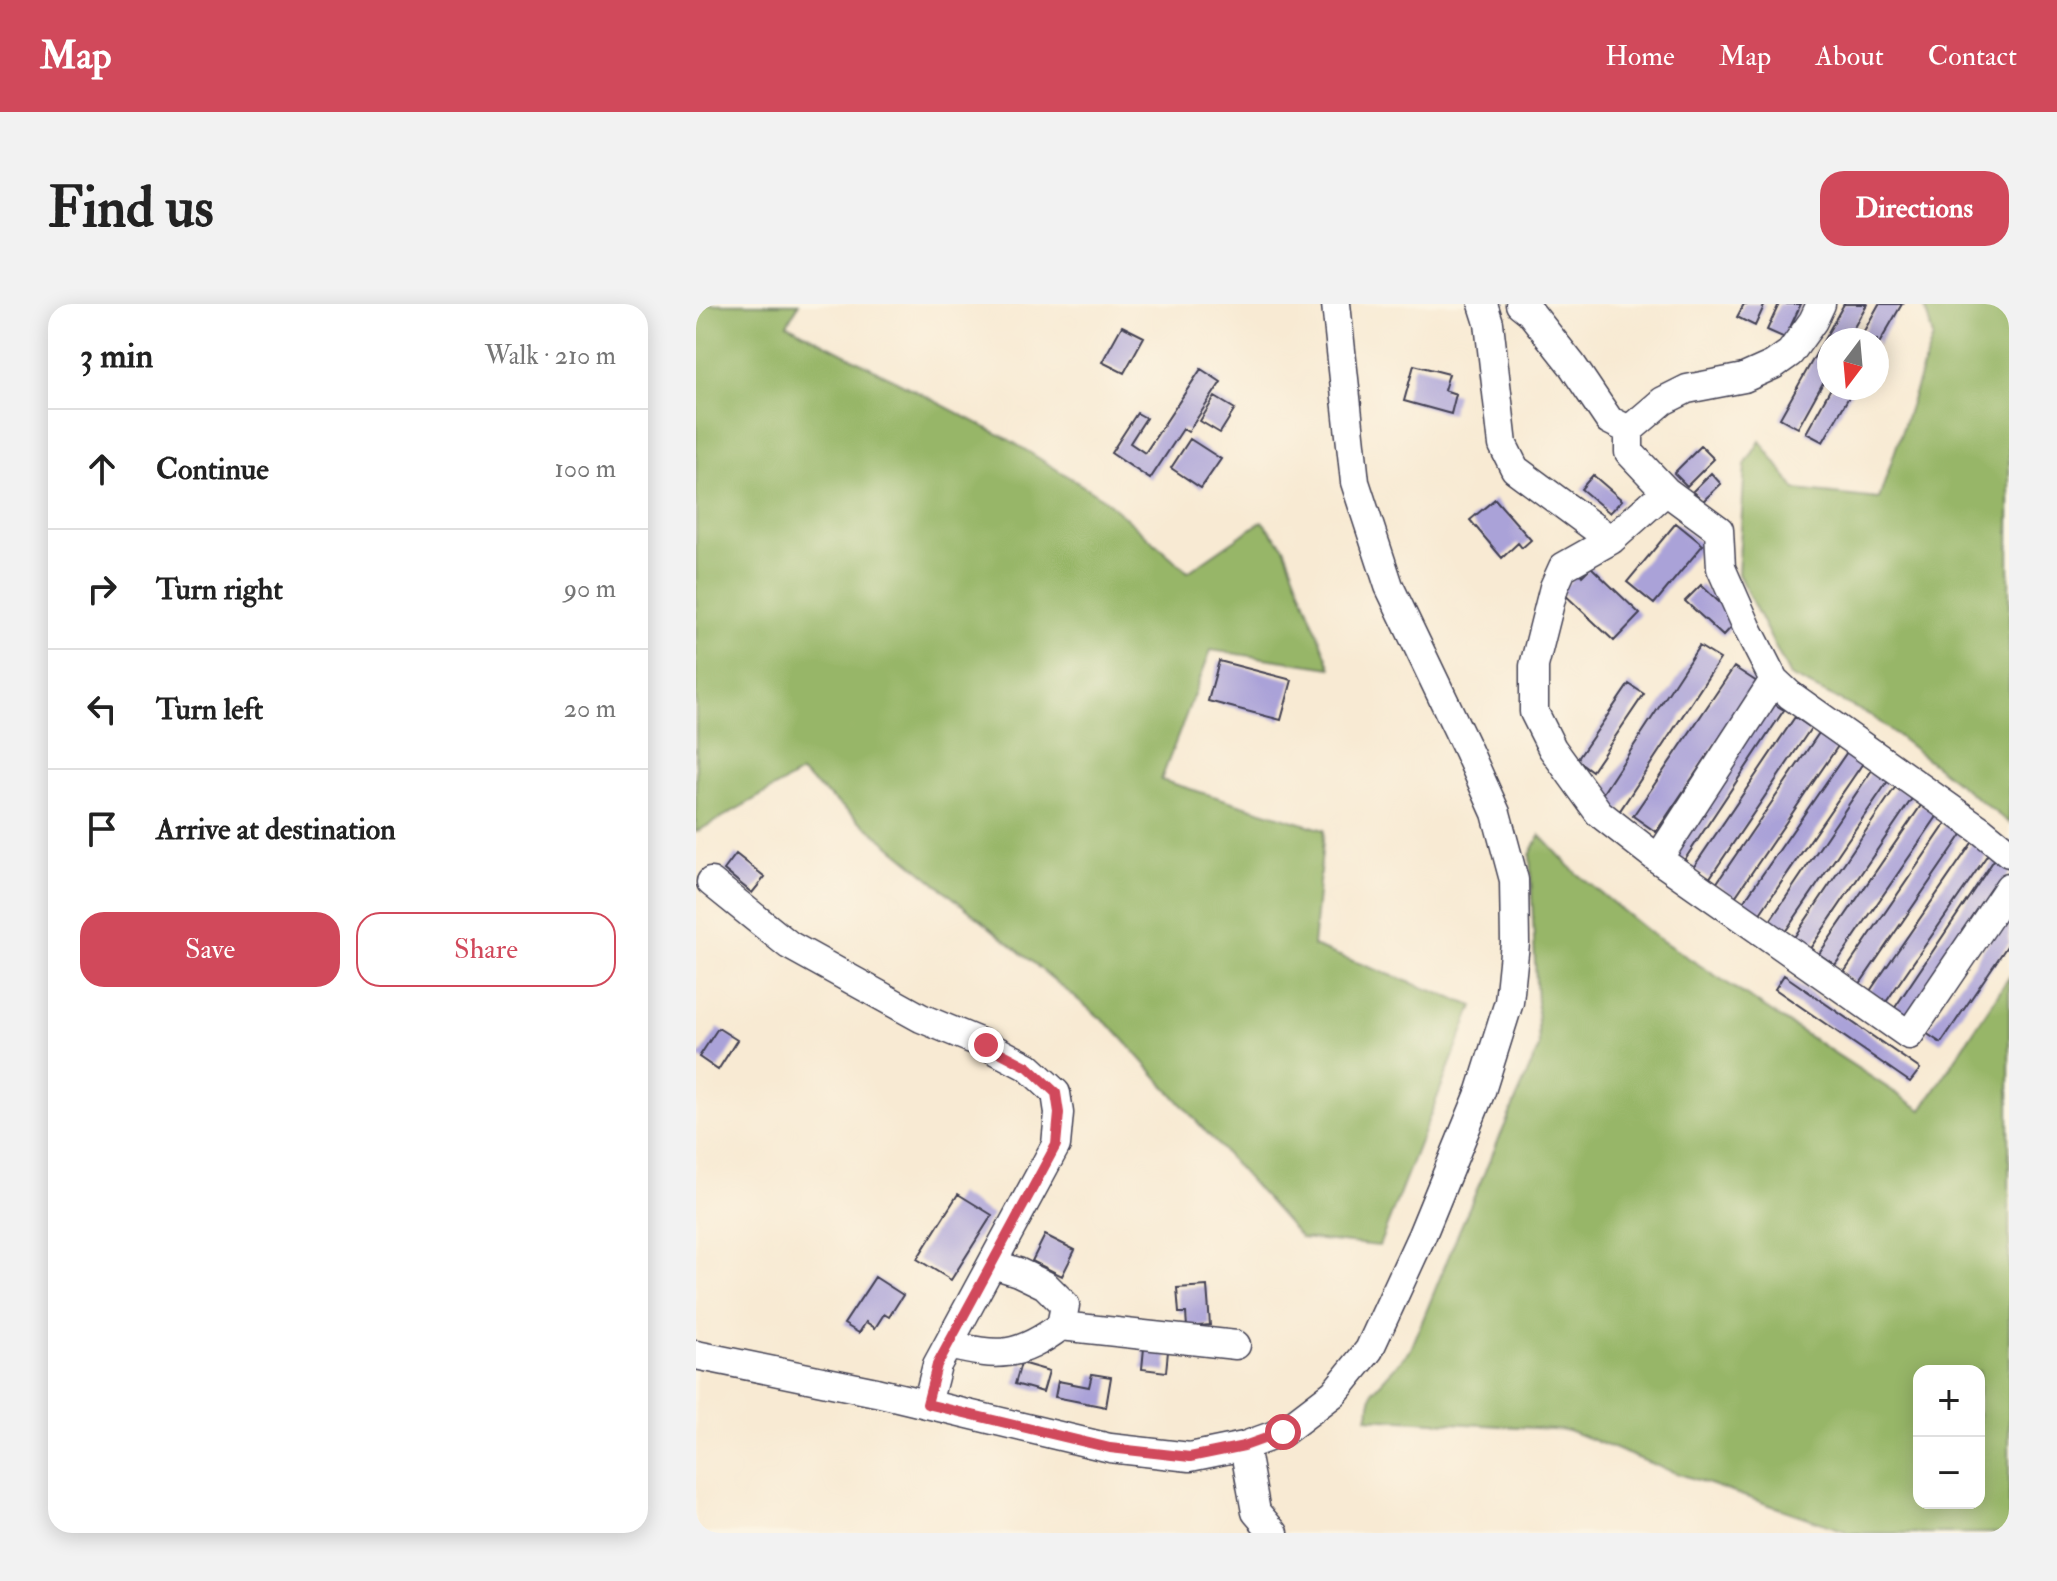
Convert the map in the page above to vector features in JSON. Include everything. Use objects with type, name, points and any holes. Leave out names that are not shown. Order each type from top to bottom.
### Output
[{"type":"street","points":[[696,1355],[876,1392],[1110,1448],[1190,1457],[1244,1446],[1283,1432],[1334,1393],[1369,1350],[1422,1235],[1481,1091],[1509,1002],[1515,943],[1514,880],[1496,813],[1389,586],[1355,482],[1336,304]]},
{"type":"street","points":[[1483,304],[1489,323],[1503,445],[1515,469],[1611,540]]},
{"type":"street","points":[[1520,304],[1530,312],[1572,365],[1609,420],[1629,430]]},
{"type":"street","points":[[1821,304],[1790,353],[1773,365],[1744,378],[1687,389],[1663,401],[1629,430],[1629,452],[1666,491],[1719,530],[1721,568],[1774,680],[1790,695],[2009,853]]},
{"type":"street","points":[[1666,491],[1611,540],[1563,567],[1554,587],[1534,666],[1534,712],[1552,748],[1599,813],[1658,859],[1909,1035],[2009,887]]},
{"type":"street","points":[[1658,859],[1774,680]]},
{"type":"street","points":[[711,882],[789,945],[921,1018],[986,1045],[1028,1067],[1056,1093],[1059,1113],[1056,1145],[937,1365],[927,1404]]},
{"type":"street","points":[[993,1264],[1045,1285],[1065,1305],[1061,1326]]},
{"type":"street","points":[[948,1345],[1005,1354],[1038,1343],[1061,1326],[1236,1345]]},
{"type":"street","points":[[1244,1446],[1256,1512],[1274,1533]]},
{"type":"green space","points":[[696,304],[799,304],[787,324],[1008,439],[1104,499],[1188,572],[1262,521],[1284,547],[1331,668],[1211,650],[1161,780],[1324,830],[1313,946],[1473,1006],[1379,1246],[1301,1238],[1115,1030],[801,773],[696,832]]},
{"type":"green space","points":[[1924,304],[2009,304],[2009,823],[1872,716],[1790,676],[1738,574],[1745,465],[1760,441],[1796,490],[1879,499],[1933,337]]},
{"type":"green space","points":[[1540,835],[1576,873],[1650,933],[1922,1110],[2009,977],[2009,1533],[1851,1533],[1665,1469],[1568,1430],[1367,1418],[1373,1391],[1411,1349],[1539,1047],[1530,855]]},
{"type":"building","points":[[1744,304],[1765,304],[1755,326],[1737,317]]},
{"type":"building","points":[[1779,304],[1801,304],[1785,338],[1767,330]]},
{"type":"building","points":[[1844,304],[1867,304],[1854,328],[1831,328]]},
{"type":"building","points":[[1879,304],[1902,304],[1888,328],[1866,328]]},
{"type":"building","points":[[1122,326],[1144,337],[1124,373],[1102,362]]},
{"type":"building","points":[[1817,352],[1817,394],[1798,428],[1780,418]]},
{"type":"building","points":[[1414,365],[1449,374],[1444,390],[1456,394],[1451,414],[1404,401]]},
{"type":"building","points":[[1201,369],[1221,382],[1188,432],[1183,429],[1150,479],[1111,453],[1137,413],[1146,418],[1130,443],[1145,453]]},
{"type":"building","points":[[1215,397],[1235,409],[1220,433],[1200,421]]},
{"type":"building","points":[[1824,400],[1847,400],[1823,442],[1806,433]]},
{"type":"building","points":[[1190,439],[1221,459],[1201,488],[1171,468]]},
{"type":"building","points":[[1701,446],[1714,459],[1687,486],[1674,473]]},
{"type":"building","points":[[1711,473],[1721,484],[1703,501],[1693,491]]},
{"type":"building","points":[[1593,475],[1622,500],[1610,513],[1581,489]]},
{"type":"building","points":[[1495,499],[1531,540],[1522,548],[1518,543],[1502,558],[1470,520]]},
{"type":"building","points":[[1676,523],[1703,545],[1654,604],[1627,582]]},
{"type":"building","points":[[1591,567],[1640,614],[1614,641],[1561,591],[1579,572],[1582,576]]},
{"type":"building","points":[[1701,585],[1738,620],[1723,636],[1685,601]]},
{"type":"building","points":[[1699,646],[1720,659],[1619,812],[1599,799]]},
{"type":"building","points":[[1219,661],[1292,680],[1281,720],[1208,701]]},
{"type":"building","points":[[1734,667],[1757,682],[1656,832],[1633,816]]},
{"type":"building","points":[[1629,684],[1644,694],[1592,771],[1577,760]]},
{"type":"building","points":[[1767,700],[1784,710],[1683,862],[1667,851]]},
{"type":"building","points":[[1795,717],[1811,728],[1709,879],[1693,868]]},
{"type":"building","points":[[1819,733],[1838,746],[1735,897],[1716,884]]},
{"type":"building","points":[[1847,752],[1863,763],[1759,915],[1742,904]]},
{"type":"building","points":[[1872,770],[1888,781],[1785,932],[1770,921]]},
{"type":"building","points":[[1896,786],[1913,797],[1809,950],[1793,939]]},
{"type":"building","points":[[1922,804],[1938,815],[1835,965],[1819,954]]},
{"type":"building","points":[[1947,822],[1963,833],[1859,985],[1843,974]]},
{"type":"building","points":[[1974,840],[1990,851],[1886,1002],[1870,991]]},
{"type":"building","points":[[736,854],[765,877],[752,893],[724,870]]},
{"type":"building","points":[[1996,857],[2009,866],[2009,874],[1911,1020],[1894,1009]]},
{"type":"building","points":[[2009,912],[2009,943],[1941,1043],[1926,1033]]},
{"type":"building","points":[[1784,975],[1920,1069],[1910,1082],[1775,989]]},
{"type":"building","points":[[718,1028],[737,1040],[718,1070],[699,1057]]},
{"type":"building","points":[[958,1194],[992,1215],[951,1280],[917,1259]]},
{"type":"building","points":[[1045,1235],[1075,1250],[1062,1276],[1032,1261]]},
{"type":"building","points":[[875,1277],[903,1295],[889,1317],[884,1314],[875,1328],[866,1322],[859,1333],[844,1324]]},
{"type":"building","points":[[1207,1286],[1210,1325],[1187,1327],[1186,1313],[1179,1313],[1177,1288]]},
{"type":"building","points":[[1144,1348],[1168,1351],[1166,1372],[1142,1369]]},
{"type":"building","points":[[1021,1363],[1049,1371],[1043,1392],[1015,1384]]},
{"type":"building","points":[[1092,1374],[1111,1377],[1106,1407],[1055,1397],[1058,1381],[1089,1387]]},
{"type":"route","points":[[986,1045],[1028,1067],[1056,1093],[1059,1113],[1056,1145],[937,1365],[927,1404],[1110,1448],[1190,1457],[1244,1446],[1283,1432]]}]
